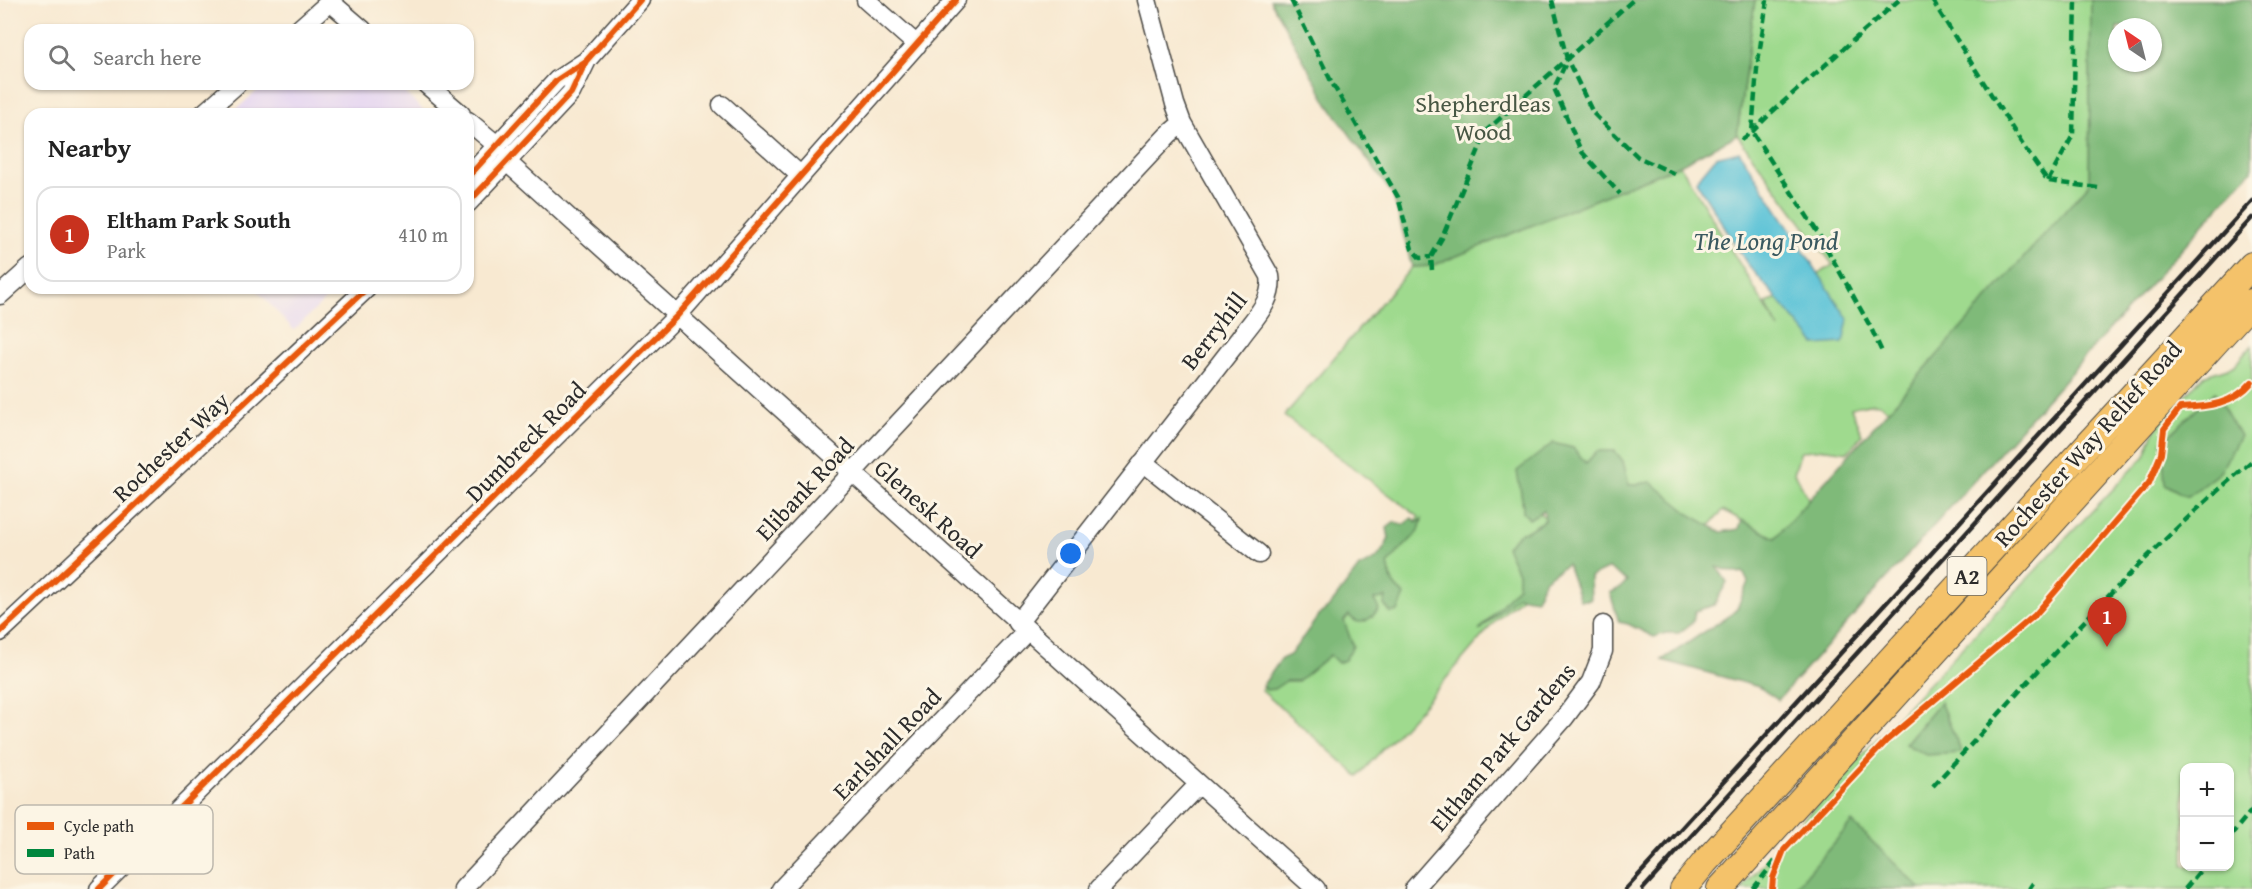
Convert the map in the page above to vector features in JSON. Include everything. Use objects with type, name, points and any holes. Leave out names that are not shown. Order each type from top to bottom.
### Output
[{"type":"highway","name":"Rochester Way Relief Road","points":[[1683,889],[2252,265]]},
{"type":"highway","name":"Rochester Way Relief Road","points":[[1720,889],[2252,302]]},
{"type":"street","points":[[474,171],[557,80],[586,61],[640,0]]},
{"type":"street","points":[[866,0],[917,45]]},
{"type":"street","name":"Dumbreck Road","points":[[184,805],[677,316],[956,0]]},
{"type":"street","name":"Berryhill","points":[[1023,627],[1143,462],[1268,300],[1272,288],[1270,276],[1182,123],[1147,0]]},
{"type":"street","points":[[305,24],[330,1],[356,24]]},
{"type":"street","points":[[474,197],[571,93],[586,61]]},
{"type":"street","points":[[210,108],[230,90]]},
{"type":"street","points":[[433,90],[454,108]]},
{"type":"street","points":[[722,105],[801,176]]},
{"type":"street","name":"Elibank Road","points":[[463,889],[1168,135],[1182,123]]},
{"type":"street","points":[[474,126],[498,146]]},
{"type":"street","name":"Glenesk Road","points":[[508,163],[1316,889]]},
{"type":"street","points":[[0,295],[24,273]]},
{"type":"street","name":"Rochester Way","points":[[0,632],[362,294]]},
{"type":"street","points":[[1143,462],[1259,554]]},
{"type":"street","name":"Eltham Park Gardens","points":[[1414,889],[1565,717],[1591,682],[1603,651],[1603,625]]},
{"type":"street","name":"Earlshall Road","points":[[781,889],[1023,627]]},
{"type":"street","points":[[1099,889],[1198,785]]},
{"type":"street","name":"Dumbreck Road","points":[[99,889],[114,874]]},
{"type":"shaded area","points":[[258,90],[402,90],[421,108],[238,108]]},
{"type":"shaded area","points":[[261,294],[331,294],[294,330]]},
{"type":"green space","name":"Shepherdleas Wood","points":[[1270,0],[1755,0],[1737,135],[1680,165],[1432,266],[1412,267],[1393,195],[1328,104]]},
{"type":"green space","points":[[1755,0],[2091,0],[2089,184],[1896,420],[1881,405],[1872,403],[1851,408],[1862,435],[1848,452],[1827,449],[1801,451],[1794,473],[1814,509],[1775,539],[1723,510],[1702,535],[1527,506],[1554,522],[1534,586],[1496,620],[1420,709],[1358,776],[1261,690],[1419,517],[1284,416],[1412,267],[1432,266],[1680,165],[1779,329],[1766,304],[1833,265],[1737,135]]},
{"type":"green space","points":[[2091,0],[2252,0],[2252,170],[1778,700],[1759,687],[1662,660],[1736,611],[1748,582],[1743,572],[1740,574],[1717,567],[1727,582],[1714,605],[1695,611],[1693,622],[1679,633],[1666,633],[1654,637],[1619,622],[1610,593],[1627,581],[1609,568],[1590,577],[1591,600],[1580,600],[1567,564],[1545,579],[1536,599],[1517,596],[1479,631],[1518,586],[1518,573],[1506,547],[1521,532],[1545,520],[1544,510],[1529,519],[1523,512],[1517,471],[1553,443],[1573,448],[1586,463],[1597,451],[1615,451],[1623,461],[1629,485],[1651,482],[1691,515],[1721,532],[1739,529],[1742,520],[1775,538],[2089,184]]},
{"type":"green space","points":[[2252,345],[2252,889],[1741,889],[1941,670],[2145,456],[2154,431],[2203,376],[2234,366]]},
{"type":"green space","points":[[2215,392],[2240,436],[2220,472],[2187,497],[2165,484],[2162,442]]},
{"type":"green space","points":[[1412,518],[1417,522],[1422,519],[1419,531],[1388,563],[1392,581],[1405,595],[1398,611],[1391,613],[1384,605],[1386,597],[1374,600],[1379,609],[1369,619],[1361,622],[1349,615],[1344,621],[1353,646],[1345,660],[1338,663],[1330,655],[1298,681],[1286,681],[1274,689],[1266,690],[1263,685],[1281,659],[1290,655],[1359,567],[1376,559],[1385,547],[1389,538],[1387,528],[1395,522],[1403,525]]},
{"type":"green space","points":[[1940,702],[1962,753],[1926,755],[1905,744]]},
{"type":"green space","points":[[1852,822],[1921,889],[1794,889]]},
{"type":"water","name":"The Long Pond","points":[[1739,151],[1848,319],[1843,343],[1816,345],[1746,262],[1696,181],[1716,157]]},
{"type":"railway","points":[[1626,889],[2252,201]]},
{"type":"railway","points":[[1643,889],[2252,218]]},
{"type":"marked path","points":[[1291,0],[1332,83],[1398,197],[1412,249],[1420,258],[1431,257]]},
{"type":"marked path","points":[[1552,0],[1567,59],[1593,113],[1638,157],[1675,174]]},
{"type":"marked path","points":[[1432,270],[1431,257],[1442,238],[1487,130],[1633,0]]},
{"type":"marked path","points":[[1767,0],[1757,69],[1752,132],[1818,233],[1883,354]]},
{"type":"marked path","points":[[1741,140],[1899,0]]},
{"type":"marked path","points":[[1932,0],[2024,147],[2048,181],[2099,188]]},
{"type":"marked path","points":[[2048,181],[2073,135],[2076,0]]},
{"type":"marked path","points":[[1565,65],[1554,88],[1581,151],[1620,194]]},
{"type":"marked path","points":[[1933,786],[2127,577],[2167,537],[2252,461]]},
{"type":"marked path","points":[[2234,831],[2252,810]]},
{"type":"marked path","points":[[1753,889],[1775,861]]},
{"type":"marked path","points":[[2185,889],[2200,871]]},
{"type":"marked path","points":[[2029,889],[2033,883]]},
{"type":"cycle path","points":[[474,170],[557,80],[586,61],[640,0]]},
{"type":"cycle path","points":[[184,805],[677,316],[956,0]]},
{"type":"cycle path","points":[[474,197],[571,93],[586,61]]},
{"type":"cycle path","points":[[0,632],[361,294]]},
{"type":"cycle path","points":[[1772,889],[1773,878],[1784,850],[1886,741],[2035,615],[2149,483],[2161,454],[2164,429],[2180,408],[2200,407],[2228,400],[2252,382]]},
{"type":"cycle path","points":[[99,889],[114,874]]},
{"type":"place","name":"Eltham Park South","points":[[2107,647]]}]
